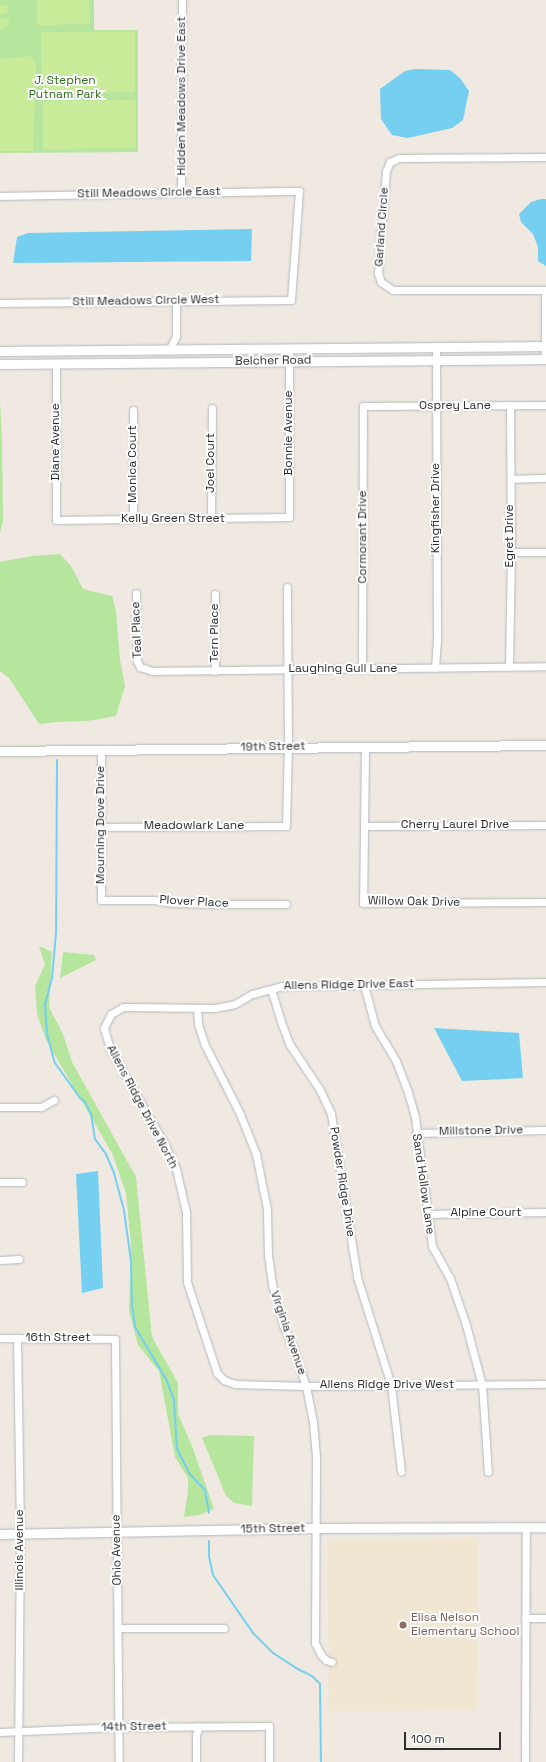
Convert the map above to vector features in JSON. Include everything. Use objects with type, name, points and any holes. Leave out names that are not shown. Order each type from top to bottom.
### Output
[{"type":"street","name":"Hidden Meadows Drive East","points":[[181,193],[182,0]]},
{"type":"street","name":"Garland Circle","points":[[546,157],[399,158],[390,162],[386,171],[378,273],[381,282],[393,290],[546,290]]},
{"type":"street","name":"Still Meadows Circle East","points":[[0,196],[299,191],[291,300]]},
{"type":"street","points":[[546,290],[546,359]]},
{"type":"street","points":[[169,350],[176,336],[176,300]]},
{"type":"street","name":"Still Meadows Circle West","points":[[0,303],[291,300]]},
{"type":"street","name":"Belcher Road","points":[[0,351],[546,346]]},
{"type":"street","name":"Kingfisher Drive","points":[[435,668],[437,638],[436,347]]},
{"type":"street","name":"Bonnie Avenue","points":[[289,349],[289,517]]},
{"type":"street","name":"Belcher Road","points":[[0,364],[546,359]]},
{"type":"street","name":"Diane Avenue","points":[[56,364],[56,520]]},
{"type":"street","name":"Osprey Lane","points":[[363,406],[546,405]]},
{"type":"street","name":"Cormorant Drive","points":[[362,669],[363,406]]},
{"type":"street","name":"Egret Drive","points":[[508,667],[511,552],[510,406]]},
{"type":"street","name":"Joel Court","points":[[211,519],[212,408]]},
{"type":"street","name":"Monica Court","points":[[133,410],[133,519]]},
{"type":"street","points":[[511,478],[546,478]]},
{"type":"street","name":"Kelly Green Street","points":[[56,520],[289,517]]},
{"type":"street","points":[[511,552],[546,552]]},
{"type":"street","points":[[287,587],[288,746]]},
{"type":"street","name":"Teal Place","points":[[136,593],[136,661],[140,667]]},
{"type":"street","name":"Tern Place","points":[[215,594],[215,671]]},
{"type":"street","name":"Laughing Gull Lane","points":[[140,667],[152,671],[215,671],[546,666]]},
{"type":"street","name":"19th Street","points":[[0,750],[101,750],[288,746],[365,748],[546,745]]},
{"type":"street","name":"Meadowlark Lane","points":[[102,827],[286,826],[288,746]]},
{"type":"street","name":"Willow Oak Drive","points":[[365,748],[363,903],[546,902]]},
{"type":"street","name":"Mourning Dove Drive","points":[[101,750],[101,900]]},
{"type":"street","name":"Cherry Laurel Drive","points":[[364,826],[546,825]]},
{"type":"street","name":"Plover Place","points":[[101,900],[154,900],[174,903],[213,904],[286,904]]},
{"type":"street","name":"Allens Ridge Drive East","points":[[111,1014],[123,1007],[197,1008],[235,1004],[252,994],[282,986],[546,982]]},
{"type":"street","name":"Sand Hollow Lane","points":[[364,985],[375,1026],[393,1056],[407,1089],[415,1116],[426,1214],[432,1246],[450,1278],[468,1331],[482,1385],[488,1472]]},
{"type":"street","name":"Powder Ridge Drive","points":[[271,989],[290,1045],[320,1090],[331,1114],[357,1278],[391,1385],[401,1471]]},
{"type":"street","name":"Virginia Avenue","points":[[197,1008],[198,1024],[205,1045],[240,1114],[256,1154],[267,1209],[268,1255],[272,1284],[283,1325],[294,1350],[306,1386],[313,1422],[316,1456],[315,1643],[321,1655],[326,1660],[332,1662]]},
{"type":"street","name":"Allens Ridge Drive North","points":[[111,1014],[104,1028],[110,1049],[165,1145],[176,1169],[186,1212],[187,1282],[217,1373],[228,1382]]},
{"type":"street","points":[[0,1107],[41,1107],[54,1100]]},
{"type":"street","name":"Millstone Drive","points":[[416,1133],[546,1130]]},
{"type":"street","points":[[0,1182],[22,1182]]},
{"type":"street","name":"Alpine Court","points":[[426,1214],[546,1212]]},
{"type":"street","points":[[0,1260],[19,1260]]},
{"type":"street","name":"16th Street","points":[[0,1338],[115,1339]]},
{"type":"street","name":"Illinois Avenue","points":[[17,1338],[20,1534],[18,1762]]},
{"type":"street","name":"Ohio Avenue","points":[[115,1339],[118,1762]]},
{"type":"street","name":"Allens Ridge Drive West","points":[[228,1382],[235,1384],[306,1386],[546,1384]]},
{"type":"street","points":[[525,1762],[526,1527]]},
{"type":"street","name":"15th Street","points":[[0,1534],[316,1528],[546,1527]]},
{"type":"street","points":[[526,1618],[546,1618]]},
{"type":"street","points":[[118,1628],[224,1628]]},
{"type":"street","points":[[196,1762],[196,1736],[200,1726]]},
{"type":"street","name":"14th Street","points":[[0,1732],[118,1727],[269,1726],[269,1762]]},
{"type":"shaded area","name":"Elisa Nelson Elementary School","points":[[478,1538],[477,1710],[329,1711],[328,1540]]},
{"type":"green space","name":"J. Stephen Putnam Park","points":[[0,0],[94,0],[94,30],[138,30],[138,152],[0,153]]},
{"type":"green space","points":[[37,0],[89,0],[90,24],[37,25]]},
{"type":"green space","points":[[0,4],[8,6],[9,12],[0,15]]},
{"type":"green space","points":[[0,18],[9,20],[9,26],[0,29]]},
{"type":"green space","points":[[41,32],[135,32],[135,92],[42,93]]},
{"type":"green space","points":[[30,56],[36,63],[33,151],[0,151],[0,59]]},
{"type":"green space","points":[[136,100],[136,148],[43,149],[43,101]]},
{"type":"green space","points":[[0,402],[3,521],[0,532]]},
{"type":"green space","points":[[60,554],[71,566],[83,589],[112,596],[116,611],[120,660],[125,686],[116,716],[87,721],[39,724],[9,678],[0,671],[0,562],[32,556]]},
{"type":"green space","points":[[39,946],[52,952],[49,1007],[63,1034],[72,1062],[136,1177],[152,1337],[178,1383],[178,1414],[192,1446],[214,1509],[199,1515],[184,1517],[188,1492],[188,1478],[175,1457],[159,1371],[138,1345],[129,1311],[131,1244],[126,1193],[112,1153],[46,1040],[37,1014],[35,986],[45,965]]},
{"type":"green space","points":[[63,952],[94,955],[96,960],[60,978]]},
{"type":"green space","points":[[210,1435],[254,1436],[252,1506],[234,1503],[226,1496],[202,1438]]},
{"type":"water","points":[[416,69],[450,70],[460,78],[469,91],[463,120],[452,128],[408,138],[392,135],[381,119],[380,89],[405,71]]},
{"type":"water","points":[[546,199],[546,266],[538,261],[538,247],[533,234],[521,222],[519,214],[531,202]]},
{"type":"water","points":[[252,229],[251,261],[13,263],[17,237],[28,233]]},
{"type":"water","points":[[434,1028],[519,1033],[523,1078],[462,1081]]},
{"type":"water","points":[[98,1171],[103,1288],[82,1293],[76,1174]]},
{"type":"waterway","points":[[57,760],[56,933],[52,978],[45,1005],[47,1034],[55,1063],[80,1098],[85,1102],[91,1114],[95,1139],[106,1154],[114,1173],[124,1211],[131,1261],[132,1305],[135,1327],[167,1381],[174,1400],[177,1449],[189,1473],[205,1490],[209,1513]]},
{"type":"waterway","points":[[209,1541],[209,1556],[213,1575],[253,1633],[273,1653],[296,1668],[312,1676],[320,1684],[321,1762]]},
{"type":"place","name":"Elisa Nelson Elementary School","points":[[403,1625]]}]
